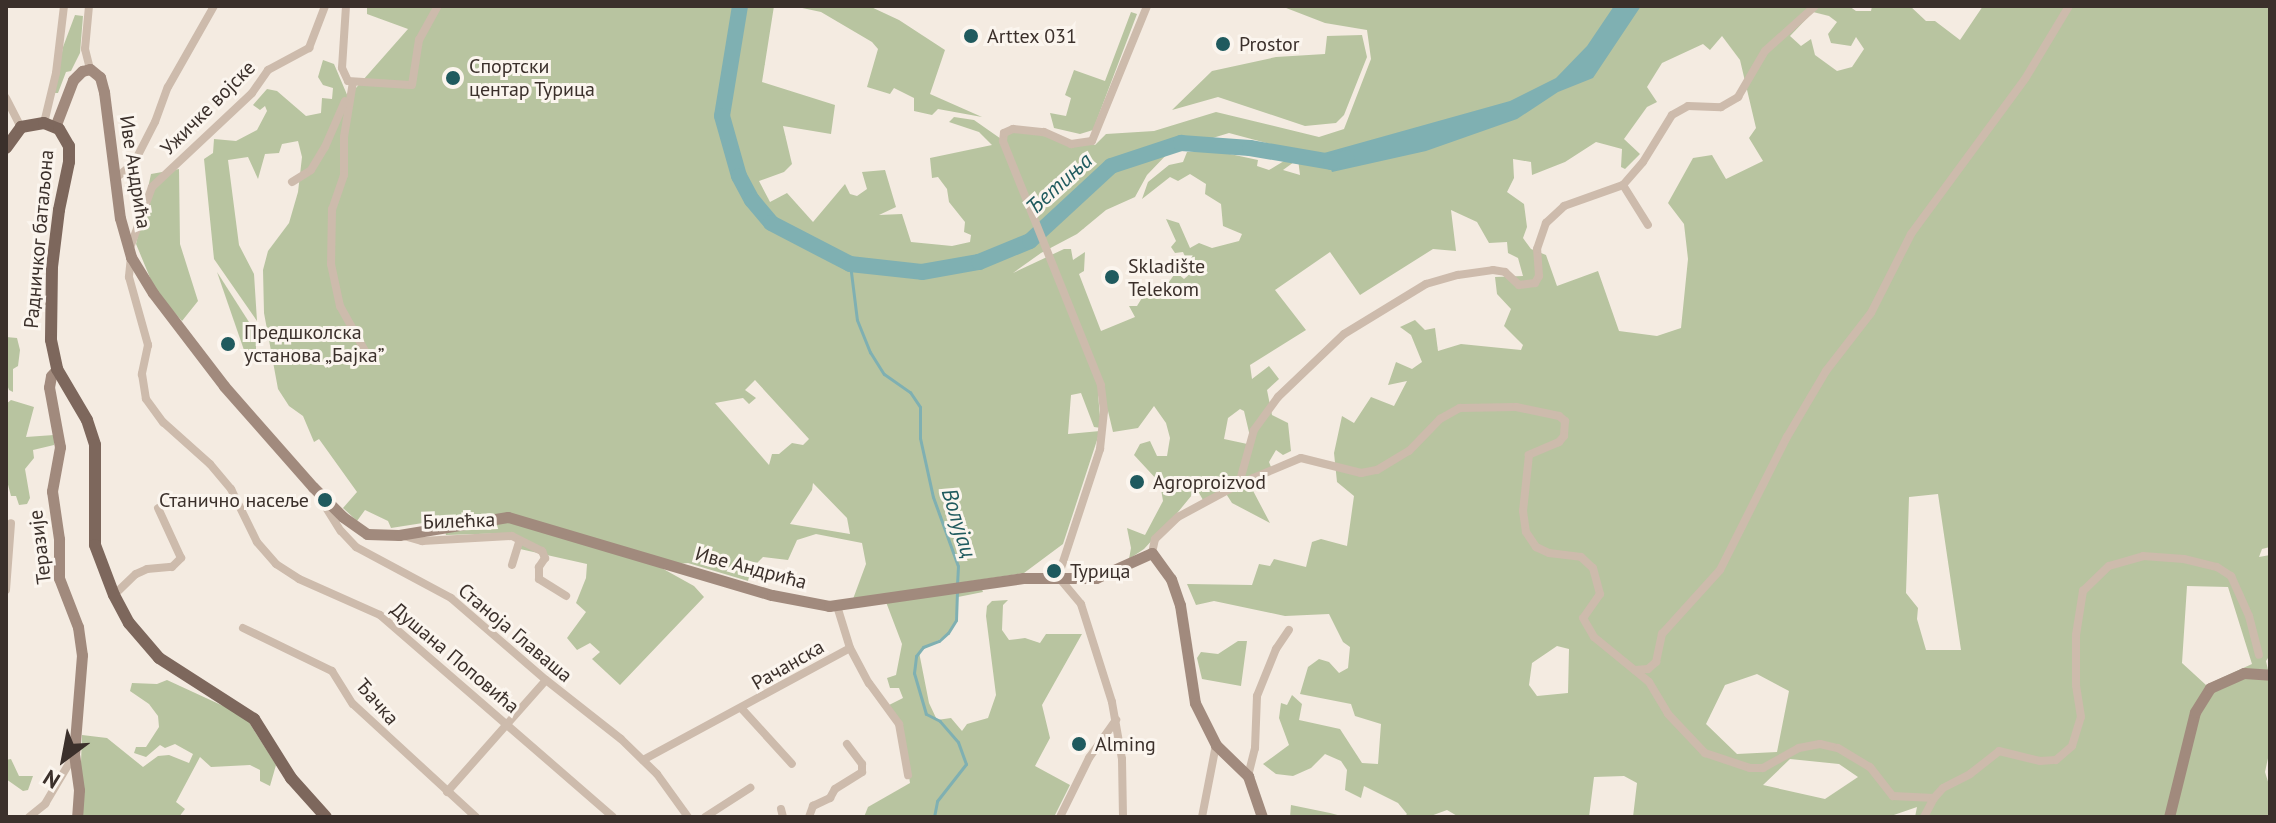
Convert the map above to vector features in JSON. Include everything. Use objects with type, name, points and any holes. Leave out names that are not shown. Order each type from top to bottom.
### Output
[{"type":"main road","name":"Радничког батаљона","points":[[21,127],[50,125],[65,136],[70,152],[57,224],[50,332],[57,369],[87,420],[95,445],[95,545],[114,595],[129,623],[159,658],[196,685],[250,715],[291,778],[326,817]]},
{"type":"main road","points":[[6,148],[21,127]]},
{"type":"street","points":[[50,125],[64,6]]},
{"type":"street","points":[[50,125],[73,80],[82,71],[90,69],[85,49],[89,6]]},
{"type":"street","points":[[116,178],[134,163],[155,122],[168,87],[214,6]]},
{"type":"street","name":"Ужичке војске","points":[[130,252],[152,187],[252,93],[268,70],[309,48],[325,6]]},
{"type":"street","points":[[346,6],[342,68],[353,82],[344,137],[344,175],[332,209],[331,264],[340,306],[369,358]]},
{"type":"street","points":[[353,82],[411,85],[419,40],[438,6]]},
{"type":"street","points":[[1123,817],[1122,759],[1116,720],[1081,604],[1058,577],[1097,459],[1104,411],[1101,385],[1003,141],[1004,133],[1013,129],[1044,132],[1071,144],[1092,141],[1147,6]]},
{"type":"street","points":[[1239,484],[1254,430],[1278,397],[1344,334],[1426,284],[1458,275],[1493,270],[1505,272],[1519,285],[1535,283],[1539,276],[1537,249],[1546,223],[1564,206],[1623,185],[1672,115],[1688,106],[1721,107],[1738,97],[1765,51],[1815,6]]},
{"type":"street","points":[[1635,670],[1648,669],[1656,662],[1662,634],[1720,570],[1787,437],[1826,371],[1871,313],[1911,234],[2025,79],[2069,6]]},
{"type":"street","name":"Иве Андрића","points":[[90,69],[102,83],[120,218],[130,252],[183,335],[313,487],[343,517],[367,534],[399,535],[508,517],[772,595],[837,606],[1023,578],[1105,577],[1152,553]]},
{"type":"street","points":[[292,182],[311,170],[325,147],[353,82]]},
{"type":"street","points":[[6,98],[21,127]]},
{"type":"street","points":[[1623,185],[1648,225]]},
{"type":"street","name":"Душана Поповића","points":[[130,252],[129,277],[148,345],[142,374],[146,399],[163,422],[210,464],[231,489],[257,542],[276,564],[299,579],[380,615],[613,817]]},
{"type":"street","name":"Теразије","points":[[57,369],[51,376],[49,387],[60,447],[52,491],[59,539],[59,578],[78,627],[82,655],[74,754],[79,790],[77,817]]},
{"type":"street","points":[[1262,817],[1248,776],[1216,745],[1195,703],[1180,605],[1171,579],[1152,553],[1155,539],[1178,517],[1239,484],[1301,458],[1347,471],[1377,470],[1409,451],[1440,419],[1460,408],[1516,407],[1559,416],[1565,421],[1564,436],[1559,442],[1529,455],[1523,511],[1526,532],[1536,547],[1549,553],[1581,557],[1593,568],[1600,594],[1585,612],[1586,625],[1613,655],[1649,682],[1683,732],[1705,753],[1750,768],[1763,768],[1799,748],[1820,744],[1861,759],[1893,796],[1934,798]]},
{"type":"street","name":"Станоја Главаша","points":[[313,487],[334,522],[356,547],[451,598],[643,760],[688,817]]},
{"type":"street","points":[[114,595],[136,574],[147,569],[172,567],[181,558],[158,508]]},
{"type":"street","points":[[6,590],[11,523]]},
{"type":"street","name":"Билећка","points":[[399,535],[422,541],[512,536],[542,551],[545,558],[539,567],[539,579],[566,596]]},
{"type":"street","name":"Билећка","points":[[512,565],[519,542]]},
{"type":"street","points":[[1924,817],[1943,788],[1970,774],[1999,751],[2040,761],[2056,760],[2072,746],[2081,717],[2076,685],[2076,635],[2083,591],[2109,566],[2143,556],[2217,567],[2231,576],[2249,616],[2259,655]]},
{"type":"street","name":"Рачанска","points":[[837,606],[850,648],[869,683],[899,724],[908,775]]},
{"type":"street","name":"Ђачка","points":[[243,628],[332,671],[353,704],[476,817]]},
{"type":"street","points":[[1248,776],[1255,748],[1257,696],[1276,649],[1289,630]]},
{"type":"street","name":"Рачанска","points":[[643,760],[850,648]]},
{"type":"street","points":[[2169,817],[2195,712],[2210,688],[2244,673],[2270,675]]},
{"type":"street","points":[[447,792],[546,680]]},
{"type":"street","name":"Рачанска","points":[[742,709],[792,764]]},
{"type":"street","points":[[1060,817],[1089,758],[1116,720]]},
{"type":"street","points":[[809,817],[813,806],[830,798],[835,789],[862,772],[862,764],[847,744]]},
{"type":"street","points":[[1202,817],[1216,745]]},
{"type":"street","points":[[29,817],[45,804],[74,754]]},
{"type":"street","points":[[705,817],[750,788]]},
{"type":"green space","points":[[367,6],[774,6],[762,82],[835,105],[831,134],[783,126],[792,164],[784,172],[759,181],[770,202],[787,193],[813,222],[845,184],[850,194],[857,196],[867,189],[862,172],[885,170],[896,207],[879,215],[902,214],[911,242],[952,246],[970,242],[971,235],[964,232],[965,222],[949,202],[947,189],[938,177],[932,178],[930,158],[992,145],[979,132],[949,122],[954,117],[974,120],[1004,141],[1006,134],[1013,130],[1095,145],[1106,134],[1154,131],[1216,112],[1319,137],[1344,129],[1371,59],[1367,30],[1325,23],[1281,6],[1849,6],[1856,11],[1871,11],[1872,6],[1910,6],[1926,21],[1935,21],[1960,40],[1983,6],[2270,6],[2270,547],[2262,549],[2259,557],[2270,555],[2270,655],[2266,661],[2270,679],[2270,749],[2265,772],[2270,788],[2270,817],[1915,817],[1917,807],[1888,817],[1633,817],[1637,783],[1624,776],[1594,777],[1589,817],[1459,817],[1447,810],[1428,817],[1404,817],[1407,814],[1398,803],[1364,786],[1361,798],[1345,790],[1347,770],[1341,761],[1325,754],[1311,768],[1293,776],[1276,774],[1263,764],[1289,745],[1279,718],[1281,703],[1287,705],[1292,695],[1302,704],[1299,720],[1340,729],[1362,763],[1378,764],[1381,724],[1355,716],[1351,704],[1300,694],[1308,667],[1319,659],[1329,662],[1339,673],[1348,668],[1350,647],[1343,642],[1329,614],[1285,616],[1214,601],[1196,605],[1187,584],[1252,585],[1259,564],[1270,566],[1274,559],[1306,567],[1312,542],[1321,539],[1347,546],[1354,496],[1337,482],[1334,453],[1342,416],[1354,423],[1371,397],[1394,406],[1407,381],[1388,385],[1396,362],[1412,369],[1422,362],[1411,335],[1400,327],[1415,320],[1425,330],[1435,328],[1438,351],[1461,344],[1521,350],[1523,345],[1504,326],[1511,309],[1497,294],[1495,277],[1523,276],[1518,258],[1508,253],[1507,242],[1489,243],[1477,222],[1451,210],[1456,251],[1433,249],[1360,295],[1330,252],[1275,290],[1306,330],[1250,365],[1252,379],[1269,366],[1279,379],[1267,390],[1272,415],[1288,423],[1291,451],[1283,455],[1276,450],[1269,462],[1271,467],[1250,485],[1270,523],[1232,503],[1223,489],[1203,500],[1194,484],[1192,495],[1178,512],[1144,549],[1129,559],[1131,548],[1127,528],[1145,535],[1163,501],[1160,483],[1134,455],[1140,444],[1150,441],[1157,456],[1167,456],[1170,438],[1166,423],[1154,406],[1138,428],[1113,432],[1108,411],[1098,394],[1101,428],[1094,427],[1081,393],[1071,395],[1068,434],[1100,431],[1063,544],[1024,573],[853,599],[866,564],[862,543],[816,534],[797,540],[788,560],[763,557],[751,569],[748,581],[688,563],[658,566],[694,586],[704,597],[620,685],[592,659],[600,652],[590,643],[577,650],[567,638],[586,612],[576,603],[586,578],[587,564],[520,549],[511,533],[446,535],[442,520],[391,528],[388,521],[365,510],[357,521],[343,508],[357,492],[319,439],[314,442],[303,416],[289,406],[278,389],[264,313],[263,270],[268,251],[289,223],[298,192],[302,157],[298,141],[282,144],[279,153],[265,154],[258,179],[248,157],[228,160],[239,245],[254,274],[257,321],[214,259],[204,159],[213,153],[214,139],[236,141],[257,130],[267,111],[265,106],[260,110],[253,105],[267,89],[277,91],[306,116],[321,113],[322,98],[332,99],[333,88],[323,85],[318,77],[323,60],[334,64],[348,97],[408,29],[367,14]],"holes":[[[1813,12],[1829,16],[1837,22],[1828,34],[1831,43],[1851,46],[1856,37],[1864,49],[1852,67],[1837,71],[1815,55],[1811,39],[1801,46],[1790,36]],[[1722,36],[1740,60],[1756,128],[1749,138],[1763,161],[1726,179],[1712,155],[1693,158],[1668,203],[1684,224],[1688,259],[1681,328],[1657,336],[1619,331],[1598,271],[1557,286],[1546,255],[1531,249],[1523,238],[1527,227],[1524,204],[1507,192],[1514,178],[1513,159],[1531,162],[1532,175],[1565,162],[1596,142],[1622,149],[1621,167],[1625,169],[1640,154],[1624,139],[1647,107],[1657,102],[1647,87],[1662,63],[1703,44],[1710,50]],[[1229,133],[1297,151],[1300,175],[1283,170],[1294,162],[1284,161],[1269,170],[1257,166],[1258,160],[1216,151],[1187,152],[1183,162],[1169,165],[1148,182],[1142,199],[1170,177],[1178,181],[1190,174],[1206,184],[1205,194],[1221,204],[1223,226],[1242,234],[1239,241],[1212,248],[1199,243],[1190,248],[1179,223],[1166,219],[1176,241],[1171,247],[1175,253],[1183,252],[1192,272],[1184,279],[1176,272],[1164,289],[1145,293],[1137,306],[1129,306],[1135,317],[1101,331],[1079,274],[1084,271],[1085,252],[1073,260],[1071,249],[1064,249],[1013,273],[1041,253],[1077,234],[1106,210],[1135,197],[1147,175],[1170,151]],[[755,380],[809,439],[803,445],[792,443],[779,454],[772,454],[769,465],[715,403],[743,398],[749,404],[756,398],[745,390]],[[1240,409],[1244,411],[1252,445],[1224,439],[1228,418]],[[813,483],[847,518],[850,534],[790,524],[812,490]],[[1938,494],[1961,650],[1926,650],[1917,619],[1918,608],[1906,593],[1909,497]],[[2187,586],[2228,587],[2252,664],[2206,685],[2182,663]],[[1557,646],[1569,649],[1568,693],[1537,696],[1529,685],[1532,663]],[[1757,674],[1789,691],[1777,752],[1737,754],[1706,724],[1725,685]],[[1790,759],[1839,764],[1858,777],[1825,799],[1763,785]]]},
{"type":"green space","points":[[793,6],[869,6],[899,20],[945,50],[930,94],[982,117],[938,109],[932,115],[914,111],[914,98],[894,88],[890,94],[867,87],[878,49],[872,42],[821,12]]},
{"type":"green space","points":[[1131,12],[1137,14],[1093,130],[1080,134],[1054,128],[1050,113],[1066,116],[1071,98],[1065,95],[1074,70],[1105,81]]},
{"type":"green space","points":[[75,15],[83,16],[80,53],[71,71],[66,72],[58,93],[54,93],[63,47]]},
{"type":"green space","points":[[1362,35],[1367,57],[1344,115],[1336,123],[1305,126],[1218,97],[1172,110],[1212,71],[1276,57],[1325,54],[1327,36]]},
{"type":"green space","points":[[179,169],[180,244],[198,301],[182,321],[156,292],[136,244],[151,174]]},
{"type":"green space","points":[[217,272],[256,333],[256,352],[245,353]]},
{"type":"green space","points":[[6,337],[17,338],[20,350],[18,366],[13,369],[13,392],[6,382]]},
{"type":"green space","points":[[11,400],[34,407],[26,437],[54,435],[54,445],[33,450],[34,458],[25,469],[30,498],[27,504],[19,505],[16,496],[11,496],[6,477],[6,404]]},
{"type":"green space","points":[[981,587],[983,592],[958,597],[955,623],[947,635],[919,652],[929,703],[937,720],[951,718],[962,731],[967,724],[988,718],[996,695],[986,616],[987,606],[992,601],[1008,600],[1003,605],[1002,630],[1009,640],[1025,638],[1040,643],[1046,634],[1082,634],[1042,705],[1050,738],[1035,766],[1070,785],[1054,817],[864,817],[868,807],[910,783],[903,739],[889,705],[903,698],[899,688],[890,688],[887,678],[896,675],[902,644],[886,602]]},
{"type":"green space","points":[[1238,641],[1247,641],[1241,686],[1202,679],[1197,658],[1201,652],[1218,654]]},
{"type":"green space","points":[[167,680],[245,716],[276,765],[270,786],[260,781],[260,770],[250,765],[211,767],[200,757],[176,802],[185,809],[179,817],[79,817],[82,735],[107,738],[143,767],[158,756],[169,755],[189,763],[193,754],[175,744],[165,748],[160,745],[146,757],[134,753],[136,747],[146,747],[159,727],[158,716],[149,704],[130,691],[132,683],[157,684]]},
{"type":"green space","points":[[11,759],[19,776],[33,776],[28,790],[23,791],[6,779],[6,760]]},
{"type":"green space","points":[[1291,805],[1330,813],[1345,817],[1290,817]]},
{"type":"water","points":[[1614,6],[1641,6],[1593,78],[1558,92],[1517,119],[1426,151],[1332,172],[1324,153],[1510,101],[1556,78],[1587,46]]},
{"type":"waterway","name":"Ђетиња","points":[[740,6],[722,116],[739,176],[752,200],[771,223],[850,264],[922,272],[979,262],[1030,241],[1111,166],[1181,143],[1250,148],[1331,162],[1347,158]]},
{"type":"waterway","name":"Волујац","points":[[850,264],[857,320],[870,352],[884,374],[910,392],[920,407],[920,438],[933,497],[958,566],[957,583]]},
{"type":"waterway","name":"Волујац","points":[[934,817],[937,801],[966,764],[958,742],[940,721],[926,714],[914,673],[916,656],[923,647],[939,641],[956,620],[957,591]]},
{"type":"place","name":"Arttex 031","points":[[971,36]]},
{"type":"place","name":"Prostor","points":[[1223,44]]},
{"type":"place","name":"Спортски центар Турица","points":[[453,78]]},
{"type":"place","name":"Skladište Telekom","points":[[1112,277]]},
{"type":"place","name":"Предшколска установа „Бајка”","points":[[228,344]]},
{"type":"place","name":"Agroproizvod","points":[[1137,482]]},
{"type":"place","name":"Станично насеље","points":[[325,500]]},
{"type":"place","name":"Турица","points":[[1054,571]]},
{"type":"place","name":"Alming","points":[[1079,744]]}]
